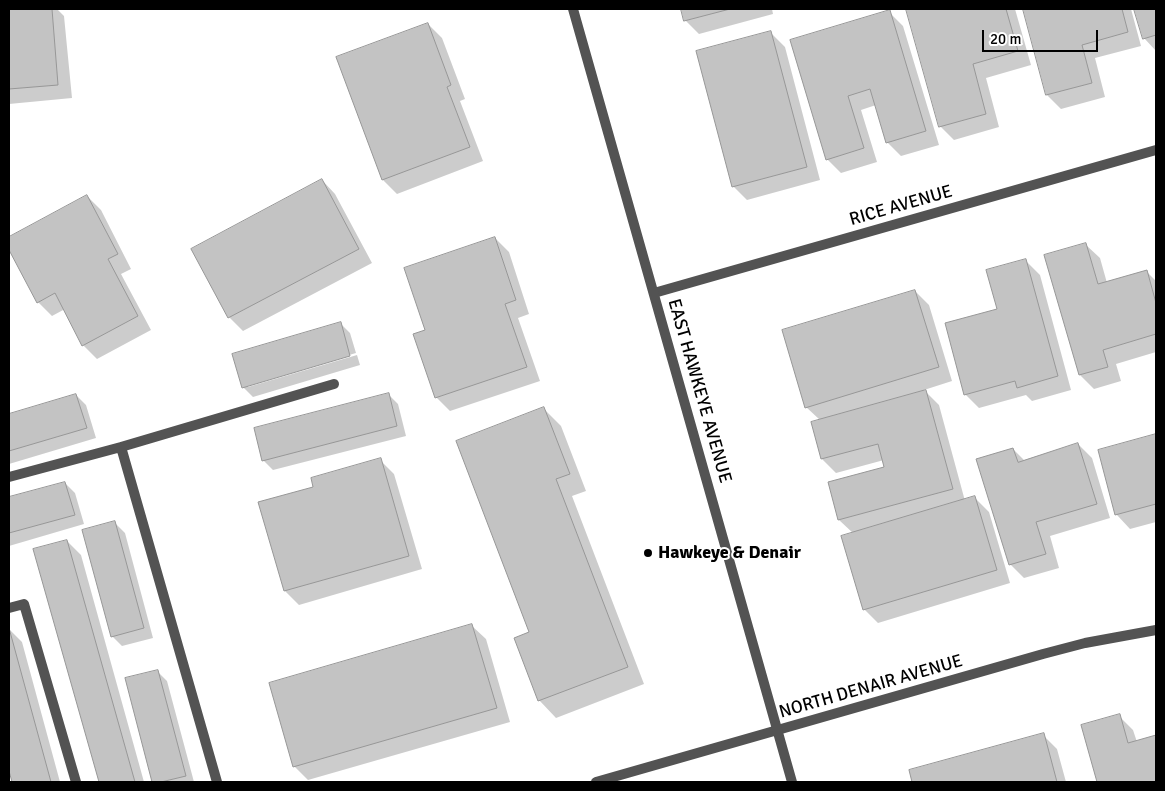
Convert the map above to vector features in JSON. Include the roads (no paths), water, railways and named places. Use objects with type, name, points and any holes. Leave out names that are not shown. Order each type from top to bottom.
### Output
[{"type":"street","name":"EAST HAWKEYE AVENUE","points":[[573,9],[792,782]]},
{"type":"street","name":"RICE AVENUE","points":[[654,293],[1156,150]]},
{"type":"street","points":[[9,477],[121,447],[334,384]]},
{"type":"street","points":[[121,447],[217,782]]},
{"type":"street","points":[[9,608],[24,604],[76,782]]},
{"type":"street","name":"NORTH DENAIR AVENUE","points":[[596,782],[1043,654],[1085,643],[1156,630]]},
{"type":"place","name":"Hawkeye & Denair","points":[[648,553]]}]
